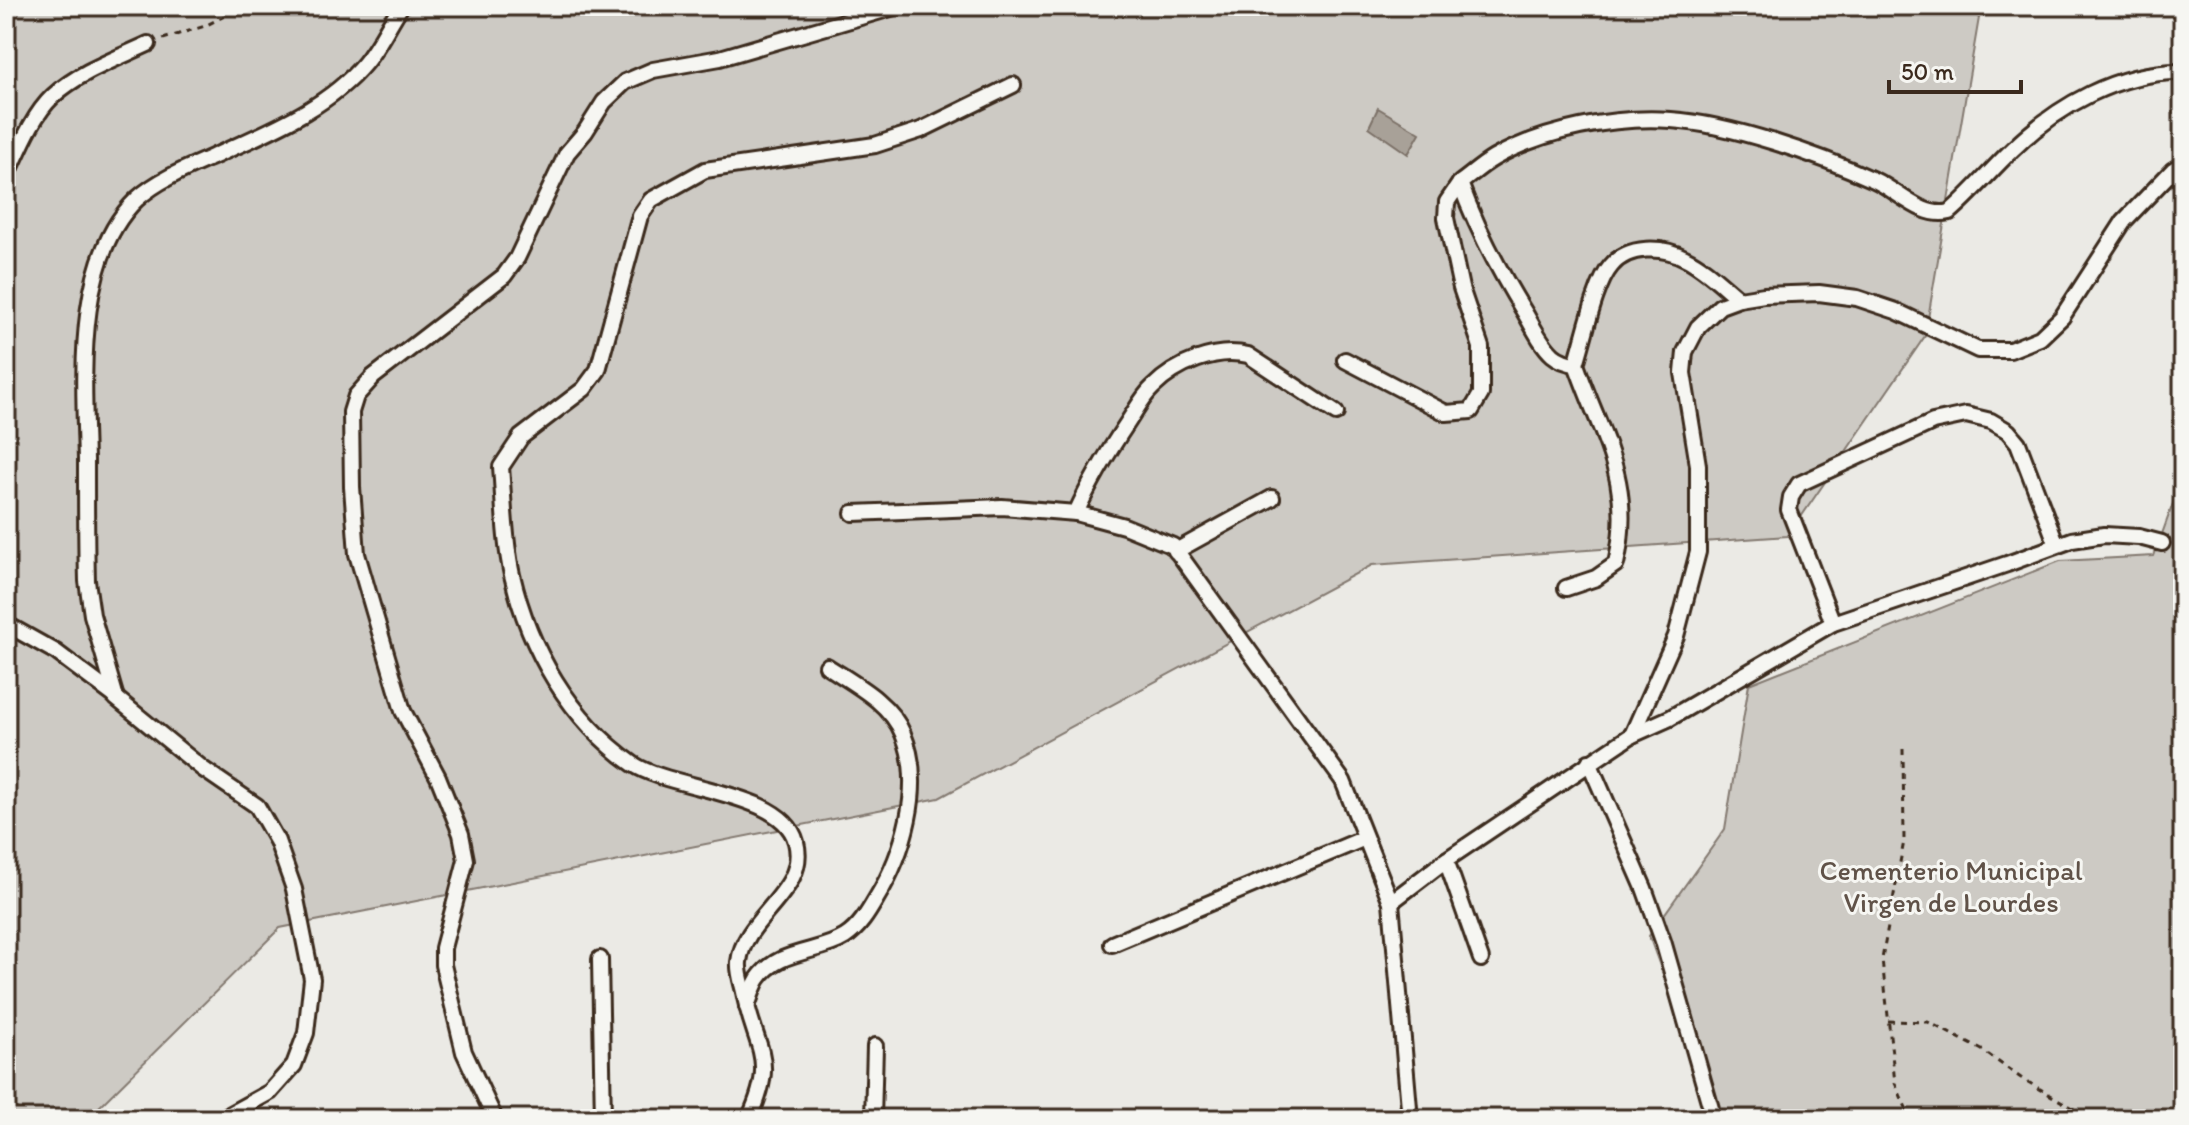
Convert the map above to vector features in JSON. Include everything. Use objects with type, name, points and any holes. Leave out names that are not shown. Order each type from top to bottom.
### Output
[{"type":"street","points":[[116,698],[92,615],[87,581],[83,372],[88,312],[96,276],[112,233],[137,199],[176,173],[294,118],[346,81],[366,62],[401,6]]},
{"type":"street","points":[[495,1119],[464,1052],[443,965],[443,948],[466,860],[461,834],[438,777],[403,711],[357,554],[351,412],[356,396],[373,377],[504,276],[517,258],[567,153],[604,102],[625,82],[653,70],[720,58],[898,6]]},
{"type":"street","points":[[6,178],[36,119],[52,97],[72,81],[148,44]]},
{"type":"street","points":[[1345,360],[1446,413],[1471,411],[1481,394],[1481,347],[1461,288],[1446,218],[1447,202],[1460,183],[1493,158],[1526,142],[1589,124],[1671,120],[1747,134],[1855,172],[1885,185],[1922,209],[1939,215],[1950,212],[2014,148],[2066,107],[2098,90],[2132,79],[2165,72],[2183,72]]},
{"type":"street","points":[[749,1119],[759,1098],[765,1064],[747,1008],[739,964],[745,939],[796,874],[797,843],[788,822],[765,808],[636,766],[604,741],[576,713],[545,664],[523,612],[512,573],[501,467],[521,437],[584,389],[598,370],[640,216],[651,200],[705,170],[875,145],[921,130],[1013,85]]},
{"type":"street","points":[[1632,735],[1676,636],[1698,552],[1698,465],[1683,373],[1685,352],[1698,327],[1720,306],[1739,299],[1819,293],[1857,298],[1896,311],[1978,350],[2010,350],[2040,338],[2062,317],[2124,221],[2173,170],[2183,164]]},
{"type":"street","points":[[1460,183],[1480,233],[1536,333],[1562,362],[1576,364]]},
{"type":"street","points":[[1566,588],[1596,578],[1616,564],[1622,540],[1618,474],[1576,364],[1603,280],[1611,265],[1624,255],[1645,249],[1665,251],[1686,258],[1739,299]]},
{"type":"street","points":[[1076,513],[1094,473],[1150,389],[1165,375],[1218,352],[1248,355],[1336,413]]},
{"type":"street","points":[[1833,623],[1789,510],[1791,497],[1799,484],[1933,422],[1966,415],[1991,421],[2008,431],[2018,443],[2057,545]]},
{"type":"street","points":[[1176,551],[1272,498]]},
{"type":"street","points":[[853,513],[1002,507],[1076,513],[1124,526],[1173,546],[1343,781],[1391,902],[1410,1119]]},
{"type":"street","points":[[1391,902],[1446,860],[1589,762],[1833,623],[2072,540],[2104,535],[2139,537],[2162,543]]},
{"type":"street","points":[[6,624],[56,652],[203,769],[257,806],[277,841],[294,889],[312,979],[306,1033],[294,1065],[270,1092],[221,1119]]},
{"type":"street","points":[[747,1008],[757,980],[768,967],[789,956],[846,937],[864,920],[891,875],[907,827],[912,788],[903,734],[879,701],[827,666]]},
{"type":"street","points":[[1589,762],[1644,888],[1663,941],[1714,1119]]},
{"type":"street","points":[[1112,944],[1365,838]]},
{"type":"street","points":[[1446,860],[1481,959]]},
{"type":"street","points":[[600,959],[603,1119]]},
{"type":"street","points":[[873,1119],[875,1046]]},
{"type":"path","points":[[148,44],[205,26],[244,6]]},
{"type":"path","points":[[1903,749],[1904,841],[1882,959],[1895,1083],[1911,1119]]},
{"type":"path","points":[[1888,1021],[1928,1022],[1982,1050],[2021,1078],[2092,1119]]},
{"type":"green space","points":[[6,6],[1981,6],[1925,336],[1788,536],[1372,565],[939,798],[280,928],[87,1119],[6,1119]]},
{"type":"green space","name":"Cementerio Municipal Virgen de Lourdes","points":[[2183,485],[2183,1119],[1708,1119],[1676,1010],[1649,936],[1725,829],[1749,684],[2060,561],[2154,556],[2179,487]]},
{"type":"shaded area","points":[[1378,108],[1420,133],[1408,154],[1369,127]]}]
